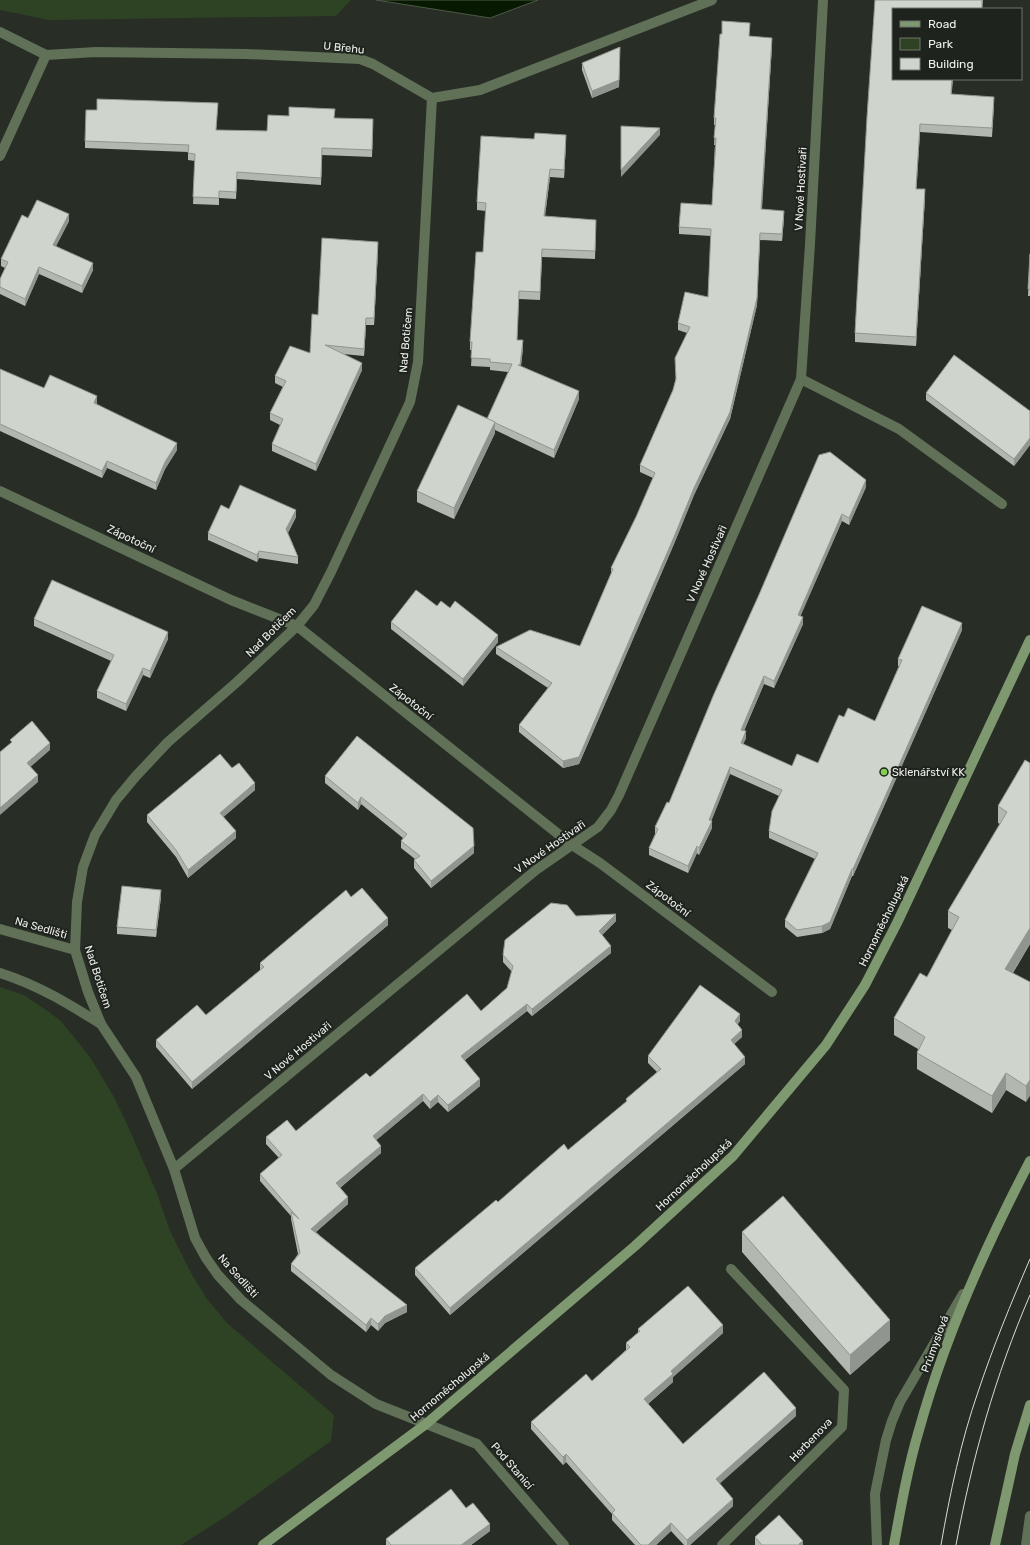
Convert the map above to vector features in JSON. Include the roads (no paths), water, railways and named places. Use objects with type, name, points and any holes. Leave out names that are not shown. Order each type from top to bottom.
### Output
[{"type":"street","points":[[432,98],[480,90],[712,0]]},
{"type":"street","name":"V Nové Hostivaři","points":[[174,1169],[536,870],[598,827],[611,810],[619,795],[801,379],[823,0]]},
{"type":"street","name":"U Břehu","points":[[0,32],[46,55],[104,52],[246,54],[360,59],[373,64],[432,98]]},
{"type":"street","points":[[0,156],[46,55]]},
{"type":"street","name":"Nad Botičem","points":[[101,1024],[88,992],[74,950],[76,902],[83,868],[95,835],[116,800],[168,742],[229,690],[297,626],[314,605],[331,572],[410,402],[418,362],[432,98]]},
{"type":"street","points":[[801,379],[899,429],[1002,504]]},
{"type":"street","name":"Zápotoční","points":[[0,491],[231,600],[297,626],[572,845],[600,863],[772,992]]},
{"type":"street","name":"Hornoměcholupská","points":[[263,1545],[426,1424],[635,1246],[734,1156],[826,1045],[865,985],[897,923],[1030,640]]},
{"type":"street","name":"Na Sedlišti","points":[[0,929],[74,950]]},
{"type":"street","name":"Nad Botičem","points":[[0,973],[20,979],[59,997],[101,1024]]},
{"type":"street","name":"Na Sedlišti","points":[[101,1024],[136,1077],[174,1169],[195,1238],[206,1258],[218,1275],[241,1300],[331,1375],[376,1404],[426,1424]]},
{"type":"street","name":"Průmyslová","points":[[894,1545],[919,1430],[944,1352],[976,1274],[1030,1161]]},
{"type":"street","name":"Herbenova","points":[[722,1545],[842,1427],[844,1390],[731,1269]]},
{"type":"street","points":[[877,1545],[876,1494],[886,1440],[892,1421],[900,1402],[976,1274]]},
{"type":"street","points":[[995,1545],[1015,1454],[1030,1405]]},
{"type":"street","name":"Pod Stanicí","points":[[426,1424],[477,1444],[564,1545]]},
{"type":"street","points":[[1026,1545],[1030,1516]]},
{"type":"tram line","points":[[941,1545],[956,1467],[966,1429],[996,1342],[1030,1259]]},
{"type":"tram line","points":[[956,1545],[969,1481],[995,1387],[1017,1325],[1030,1295]]},
{"type":"place","name":"Sklenářství KK","points":[[884,772]]}]
